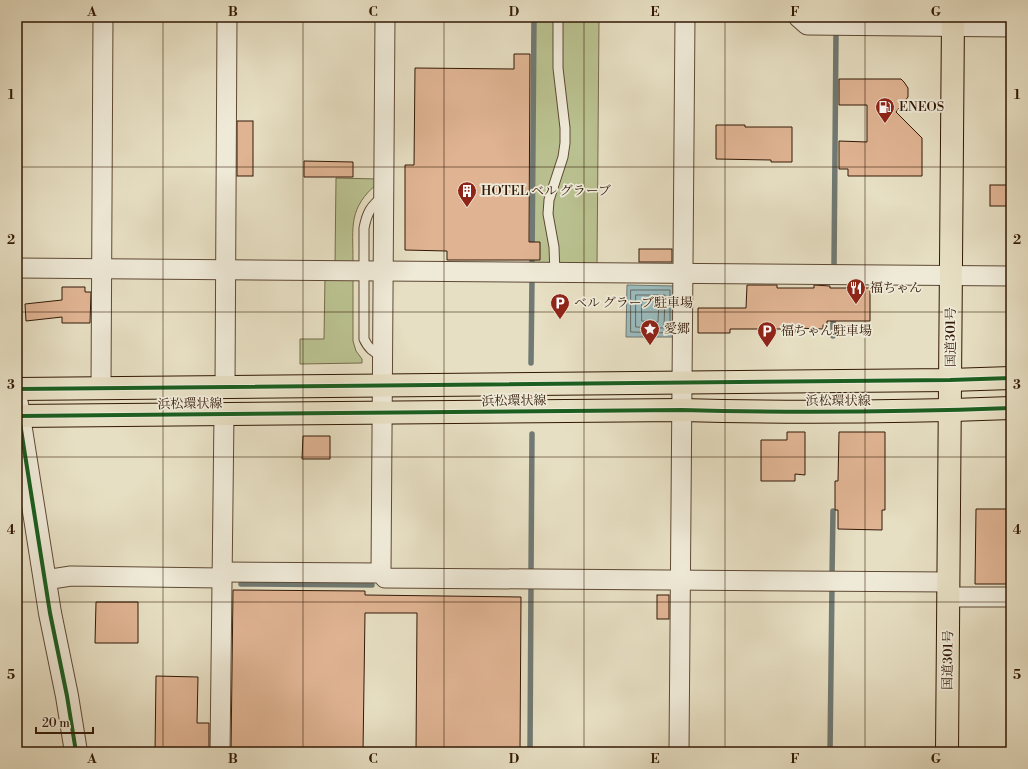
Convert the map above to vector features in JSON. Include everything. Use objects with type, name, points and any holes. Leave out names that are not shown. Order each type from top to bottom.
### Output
[{"type":"main road","name":"国道301号","points":[[947,752],[953,22]]},
{"type":"main road","name":"浜松環状線","points":[[17,389],[683,383],[1011,378]]},
{"type":"main road","name":"浜松環状線","points":[[17,412],[224,414],[682,410],[759,412],[1011,408]]},
{"type":"street","points":[[101,388],[103,17]]},
{"type":"street","points":[[225,387],[227,17]]},
{"type":"street","points":[[384,17],[383,197],[373,271],[382,356],[381,573],[385,578],[681,580],[949,589],[1011,597]]},
{"type":"street","points":[[679,752],[685,17]]},
{"type":"street","points":[[798,17],[807,25],[953,22],[1011,27]]},
{"type":"street","points":[[17,268],[1011,276]]},
{"type":"street","points":[[17,412],[76,752]]},
{"type":"street","points":[[220,752],[224,414]]},
{"type":"street","points":[[45,580],[71,576],[381,573]]},
{"type":"lane","points":[[555,272],[554,247],[548,214],[549,200],[563,158],[565,143],[565,128],[558,68],[558,17]]},
{"type":"green space","points":[[535,19],[599,19],[597,267],[533,267]]},
{"type":"green space","points":[[336,178],[378,179],[378,183],[368,192],[357,209],[353,228],[353,261],[349,265],[335,265]]},
{"type":"green space","points":[[325,276],[348,276],[353,281],[353,341],[356,351],[362,359],[362,363],[300,364],[300,339],[324,339]]},
{"type":"water","points":[[627,285],[674,286],[674,337],[626,337]]},
{"type":"building","points":[[514,54],[530,54],[529,242],[540,242],[540,260],[447,260],[447,251],[405,250],[405,165],[414,165],[415,68],[514,69]]},
{"type":"building","points":[[839,79],[901,79],[904,82],[908,88],[908,97],[896,112],[922,138],[922,176],[848,176],[848,169],[839,169],[839,141],[867,142],[867,105],[839,105]]},
{"type":"building","points":[[237,121],[253,121],[253,176],[237,176]]},
{"type":"building","points":[[716,125],[745,125],[745,127],[792,127],[792,162],[716,159]]},
{"type":"building","points":[[304,161],[353,162],[353,177],[304,177]]},
{"type":"building","points":[[990,185],[1009,185],[1009,206],[990,206]]},
{"type":"building","points":[[639,249],[672,249],[672,262],[639,262]]},
{"type":"building","points":[[747,285],[777,285],[777,288],[814,288],[814,285],[830,286],[830,288],[870,288],[870,321],[827,321],[827,325],[823,325],[823,329],[796,328],[796,332],[781,332],[781,329],[730,329],[730,333],[698,333],[698,308],[746,308]]},
{"type":"building","points":[[62,287],[85,287],[85,292],[91,292],[90,323],[62,323],[62,317],[26,321],[25,304],[62,300]]},
{"type":"building","points":[[787,432],[805,432],[805,475],[795,474],[795,481],[761,481],[761,440],[787,440]]},
{"type":"building","points":[[839,432],[885,432],[885,510],[882,510],[882,530],[838,529],[838,510],[835,510],[835,481],[838,481]]},
{"type":"building","points":[[303,436],[330,436],[330,459],[302,459]]},
{"type":"building","points":[[976,509],[1011,509],[1011,584],[975,584]]},
{"type":"building","points":[[233,590],[365,591],[365,595],[521,597],[520,752],[416,752],[417,613],[365,613],[363,752],[231,752]]},
{"type":"building","points":[[657,595],[669,595],[669,619],[657,619]]},
{"type":"building","points":[[96,602],[138,602],[138,643],[95,643]]},
{"type":"building","points":[[156,676],[198,677],[197,723],[209,723],[209,752],[155,752]]},
{"type":"waterway","points":[[534,17],[552,17]]},
{"type":"waterway","points":[[532,265],[534,17]]},
{"type":"waterway","points":[[563,18],[678,19]]},
{"type":"waterway","points":[[693,19],[775,19]]},
{"type":"waterway","points":[[834,268],[836,34]]},
{"type":"waterway","points":[[531,363],[532,279]]},
{"type":"waterway","points":[[833,314],[833,336]]},
{"type":"waterway","points":[[531,573],[532,434]]},
{"type":"waterway","points":[[832,575],[833,511]]},
{"type":"waterway","points":[[530,752],[531,583]]},
{"type":"waterway","points":[[241,584],[372,585]]},
{"type":"waterway","points":[[830,752],[832,585]]},
{"type":"cycle path","points":[[17,389],[950,380],[1011,378]]},
{"type":"cycle path","points":[[17,404],[50,613],[67,696],[76,752]]},
{"type":"cycle path","points":[[18,416],[682,410],[846,412],[1011,408]]},
{"type":"place","name":"ENEOS","points":[[885,124]]},
{"type":"place","name":"HOTEL ベル グラーブ","points":[[467,208]]},
{"type":"place","name":"福ちゃん","points":[[856,305]]},
{"type":"place","name":"ベル グラーブ駐車場","points":[[560,320]]},
{"type":"place","name":"愛郷","points":[[650,346]]},
{"type":"place","name":"福ちゃん駐車場","points":[[767,348]]}]
